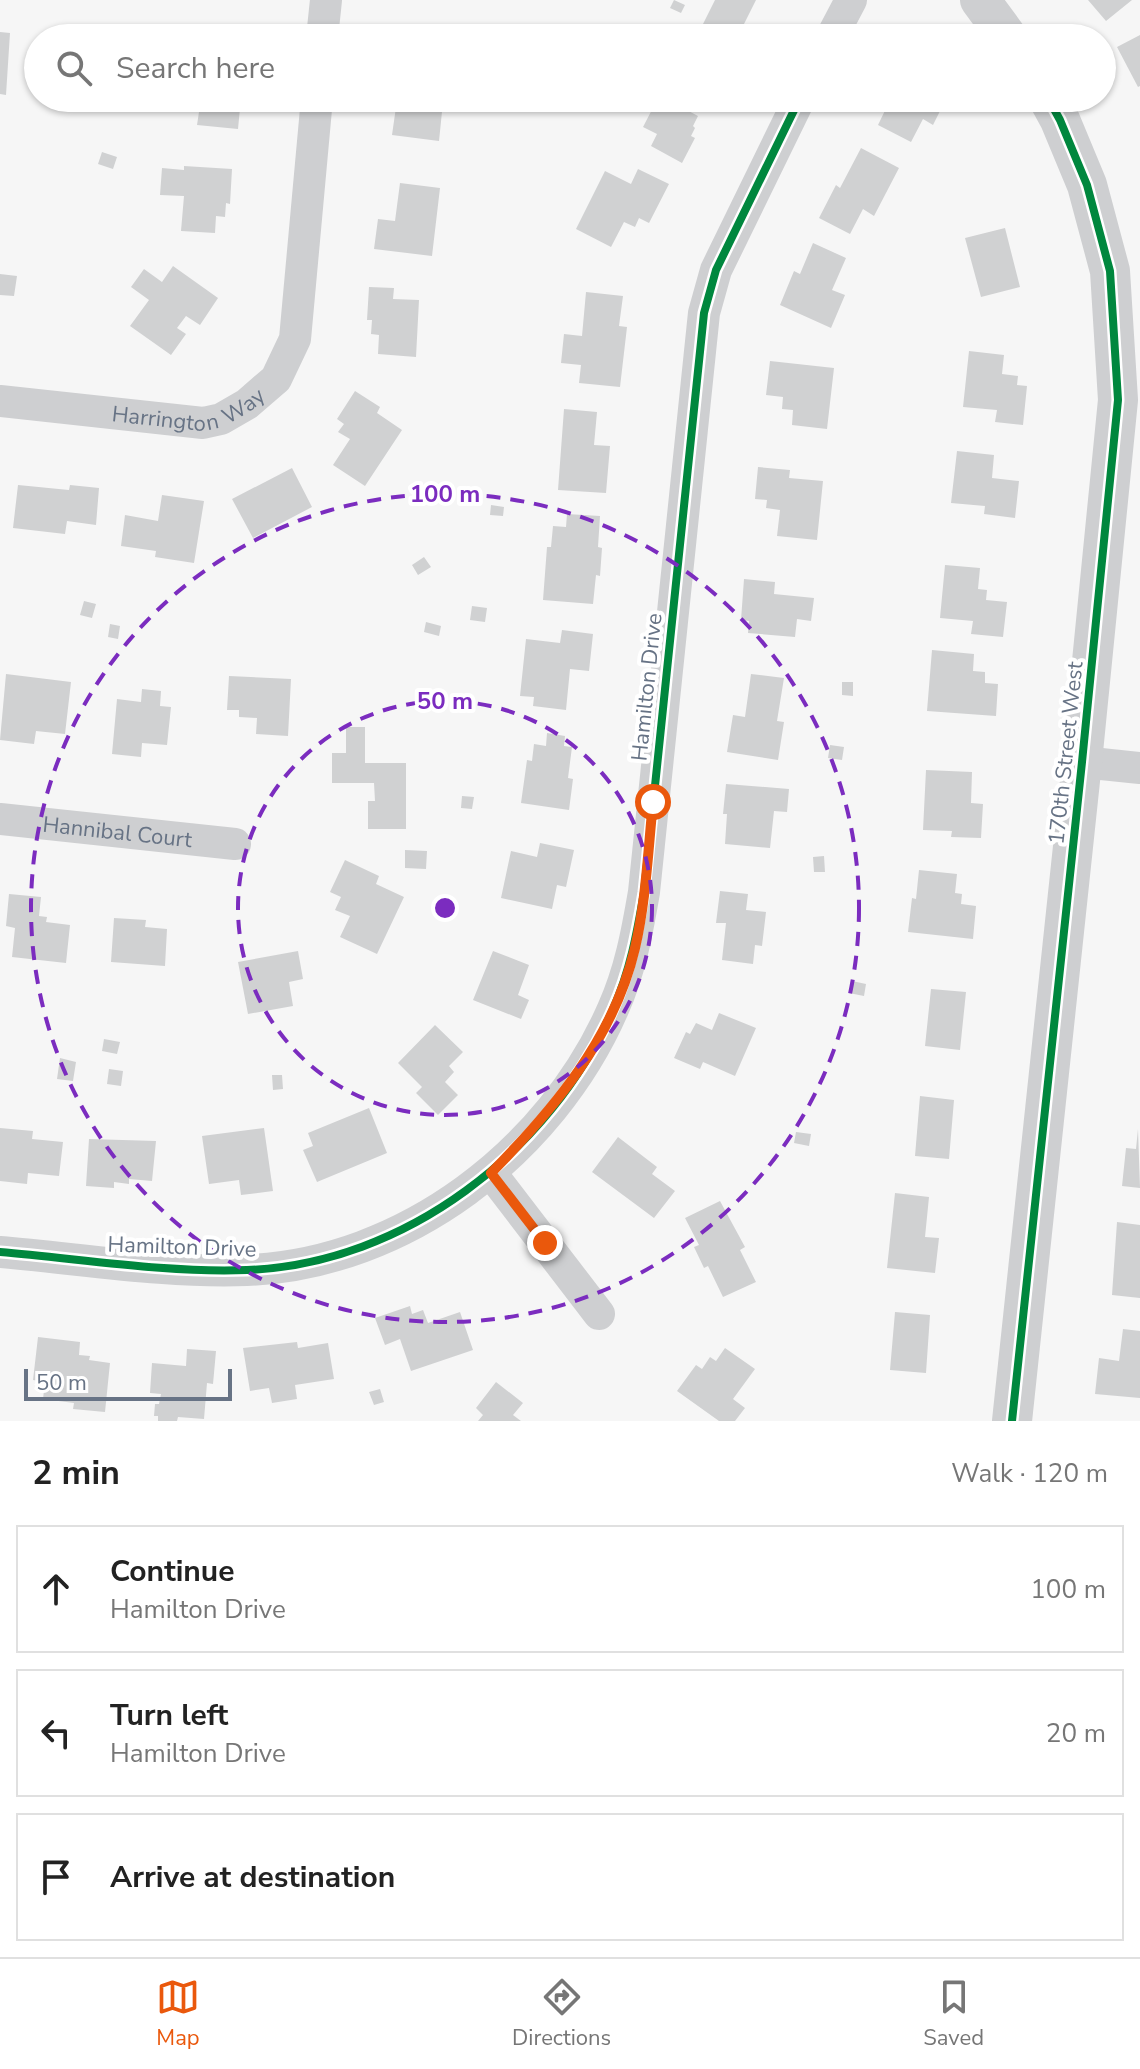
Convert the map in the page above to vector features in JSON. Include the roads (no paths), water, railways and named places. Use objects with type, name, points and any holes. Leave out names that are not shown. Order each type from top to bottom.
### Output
[{"type":"street","points":[[323,24],[326,0]]},
{"type":"street","points":[[838,24],[851,0]]},
{"type":"street","points":[[980,0],[998,24]]},
{"type":"street","name":"Harrington Way","points":[[0,401],[203,423],[221,419],[247,404],[276,379],[295,339],[316,112]]},
{"type":"street","name":"Hamilton Drive","points":[[0,1252],[184,1269],[250,1270],[314,1261],[377,1241],[437,1210],[491,1173],[531,1133],[579,1073],[613,1009],[634,950],[644,892],[704,313],[726,246],[793,112]]},
{"type":"street","name":"170th Street West","points":[[1012,1421],[1118,400],[1110,271],[1087,185],[1056,112]]},
{"type":"street","points":[[1082,762],[1140,768]]},
{"type":"street","name":"Hannibal Court","points":[[0,819],[235,844]]},
{"type":"street","points":[[491,1173],[599,1314]]}]
